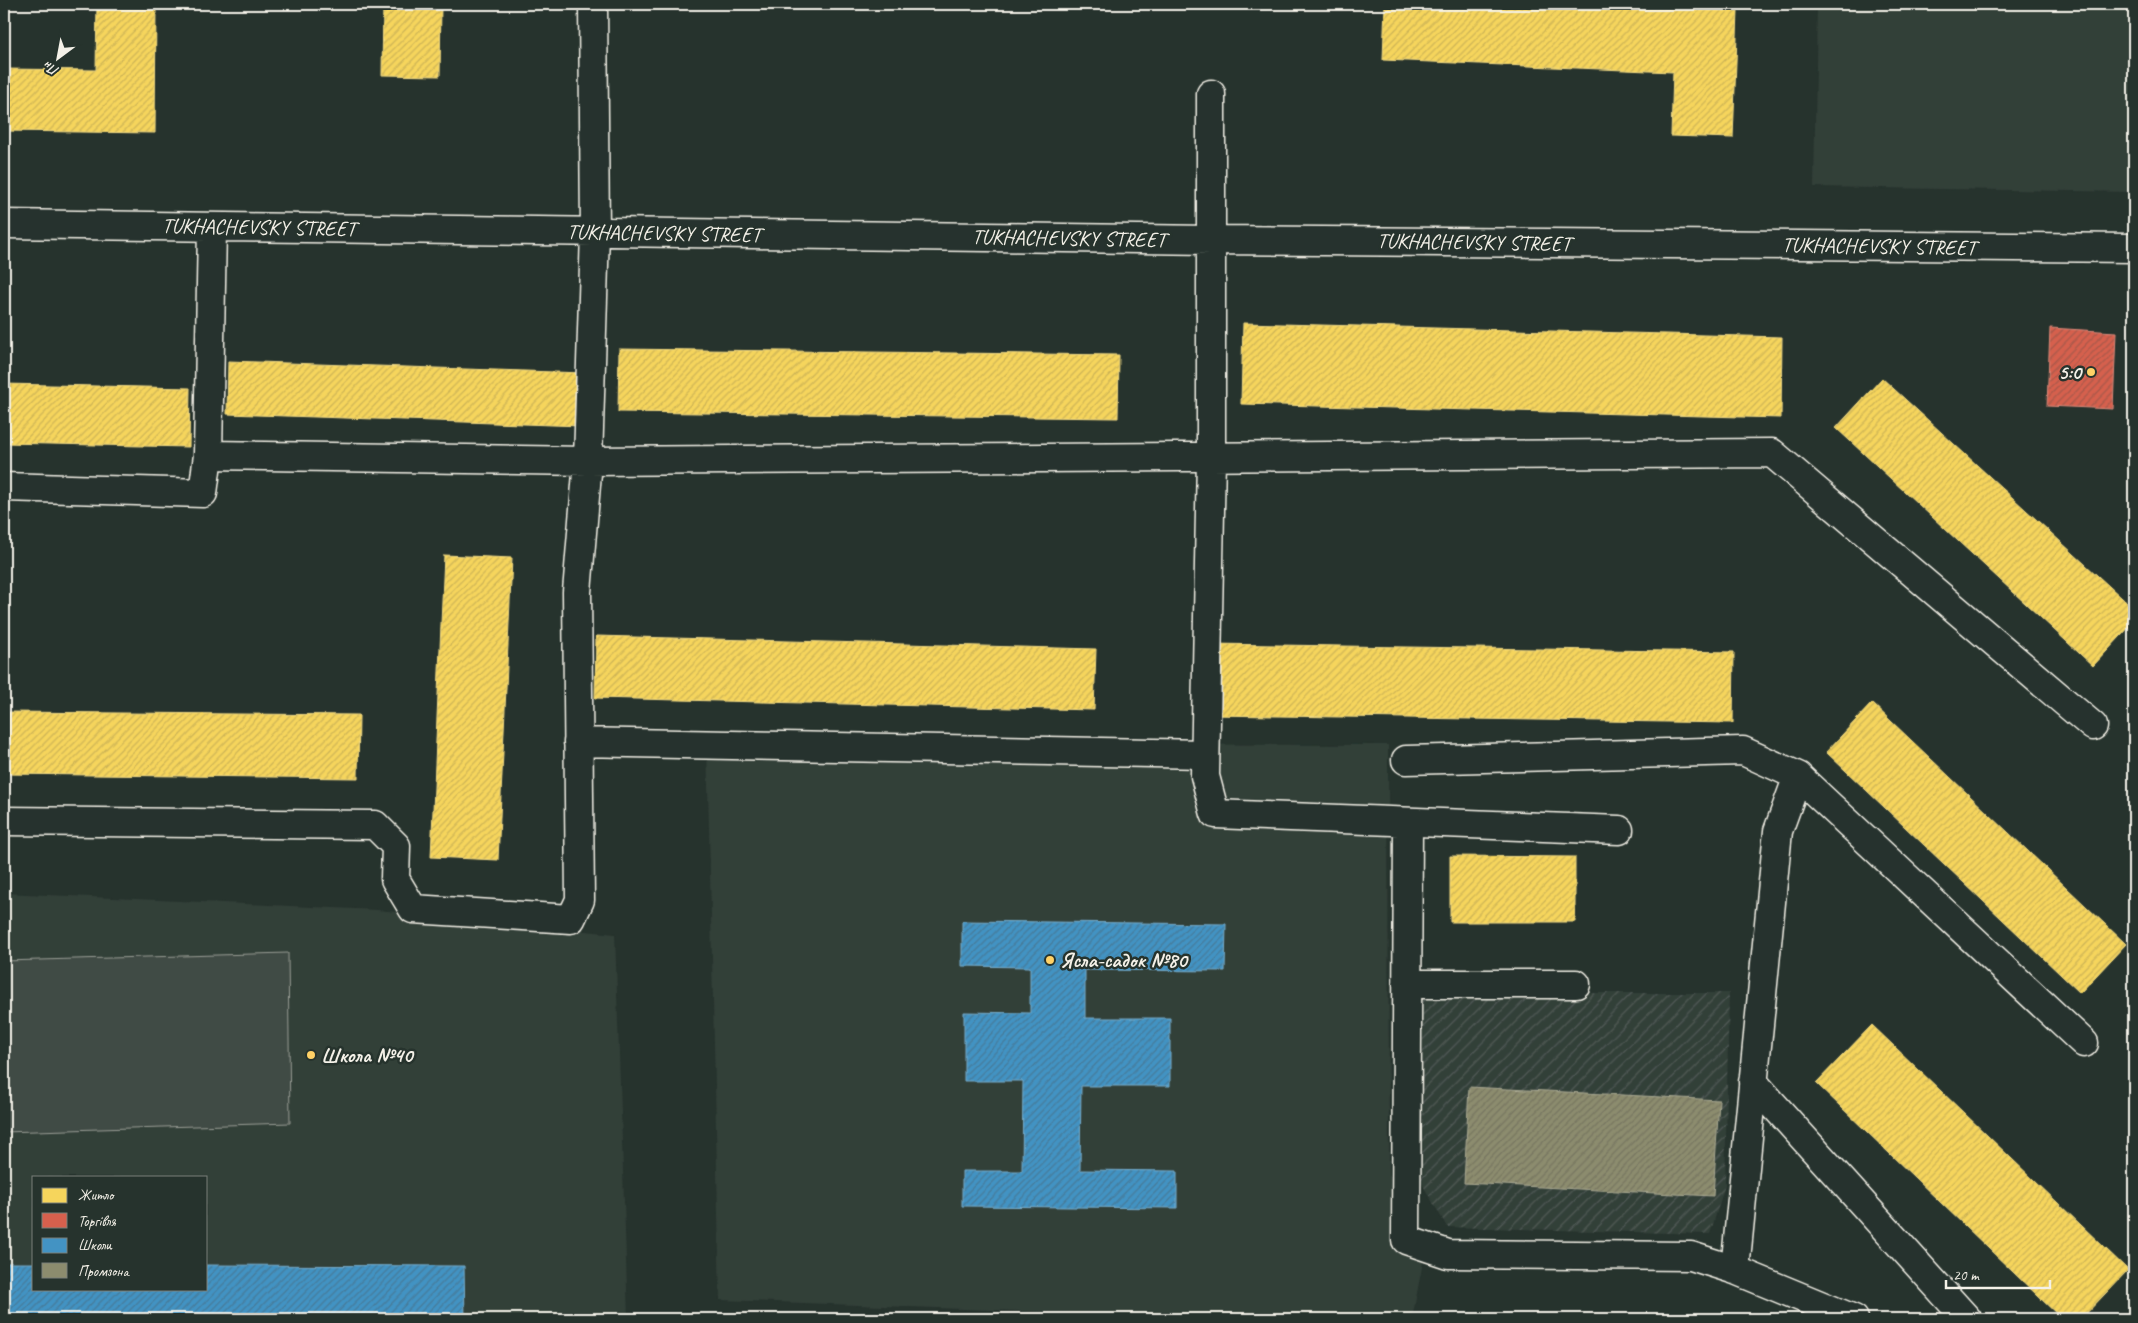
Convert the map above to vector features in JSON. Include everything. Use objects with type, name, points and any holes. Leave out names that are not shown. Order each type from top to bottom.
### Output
[{"type":"street","points":[[4,821],[375,825],[396,846],[395,879],[412,909],[571,919],[580,900],[577,592],[588,461],[595,232],[593,4]]},
{"type":"street","points":[[1211,94],[1211,457],[1205,776],[1215,814],[1619,830]]},
{"type":"street","name":"TUKHACHEVSKY STREET","points":[[4,224],[1211,240],[2134,248]]},
{"type":"street","points":[[4,487],[203,493],[208,455],[212,227]]},
{"type":"street","points":[[208,455],[588,461],[1772,453],[2093,726]]},
{"type":"street","points":[[578,742],[1205,754]]},
{"type":"street","points":[[1406,760],[1743,751],[1798,776],[2084,1043]]},
{"type":"street","points":[[1735,1270],[1778,831],[1798,776]]},
{"type":"street","points":[[1408,822],[1406,1240],[1448,1254],[1691,1256],[1735,1270],[1854,1319]]},
{"type":"street","points":[[1407,984],[1576,984]]},
{"type":"street","points":[[1753,1082],[1967,1319]]},
{"type":"shaded area","points":[[1817,4],[2134,4],[2134,192],[1814,187]]},
{"type":"shaded area","name":"Ясла-садок №80","points":[[707,743],[1388,745],[1389,1174],[1428,1236],[1412,1319],[1232,1319],[720,1300]]},
{"type":"shaded area","name":"Школа №40","points":[[4,893],[377,910],[615,934],[628,1319],[4,1319]]},
{"type":"shaded area","points":[[288,953],[290,1123],[4,1132],[4,961]]},
{"type":"shaded area","points":[[1423,993],[1729,993],[1725,1185],[1710,1234],[1447,1227],[1421,1182]]},
{"type":"building: Житло","points":[[97,4],[156,4],[155,133],[4,131],[4,69],[96,70]]},
{"type":"building: Житло","points":[[383,4],[441,4],[440,76],[382,75]]},
{"type":"building: Житло","points":[[1385,4],[1570,4],[1738,11],[1733,138],[1671,136],[1673,72],[1383,60]]},
{"type":"building: Житло","points":[[1243,323],[1782,337],[1781,418],[1241,404]]},
{"type":"building: Житло","points":[[619,349],[1119,355],[1118,418],[618,412]]},
{"type":"building: Житло","points":[[228,361],[584,373],[582,426],[227,414]]},
{"type":"building: Житло","points":[[1882,378],[2134,609],[2134,622],[2093,666],[1836,428]]},
{"type":"building: Житло","points":[[4,384],[190,388],[189,447],[4,443]]},
{"type":"building: Житло","points":[[444,555],[512,558],[498,860],[431,857]]},
{"type":"building: Житло","points":[[596,636],[1096,649],[1094,710],[595,698]]},
{"type":"building: Житло","points":[[1211,644],[1734,652],[1733,723],[1210,715]]},
{"type":"building: Житло","points":[[1872,703],[2126,944],[2080,993],[1826,752]]},
{"type":"building: Житло","points":[[4,712],[359,715],[358,778],[4,774]]},
{"type":"building: Житло","points":[[1450,856],[1575,857],[1575,922],[1450,922]]},
{"type":"building: Житло","points":[[1872,1025],[2128,1270],[2081,1319],[2062,1319],[1816,1083]]},
{"type":"building: Торгівля","points":[[2050,328],[2116,332],[2113,409],[2047,406]]},
{"type":"building: Школи","points":[[962,921],[1226,924],[1225,971],[1085,970],[1085,1018],[1170,1018],[1170,1086],[1081,1086],[1080,1170],[1177,1171],[1177,1208],[962,1206],[962,1171],[1022,1171],[1023,1081],[964,1081],[964,1012],[1030,1013],[1030,967],[962,966]]},
{"type":"building: Школи","points":[[6,1263],[32,1263],[32,1290],[208,1290],[208,1265],[464,1266],[465,1319],[5,1319]]},
{"type":"building: Промзона","points":[[1469,1087],[1719,1100],[1713,1196],[1464,1183]]},
{"type":"place","name":"5:0","points":[[2091,372]]},
{"type":"place","name":"Ясла-садок №80","points":[[1050,960]]},
{"type":"place","name":"Школа №40","points":[[311,1055]]}]
